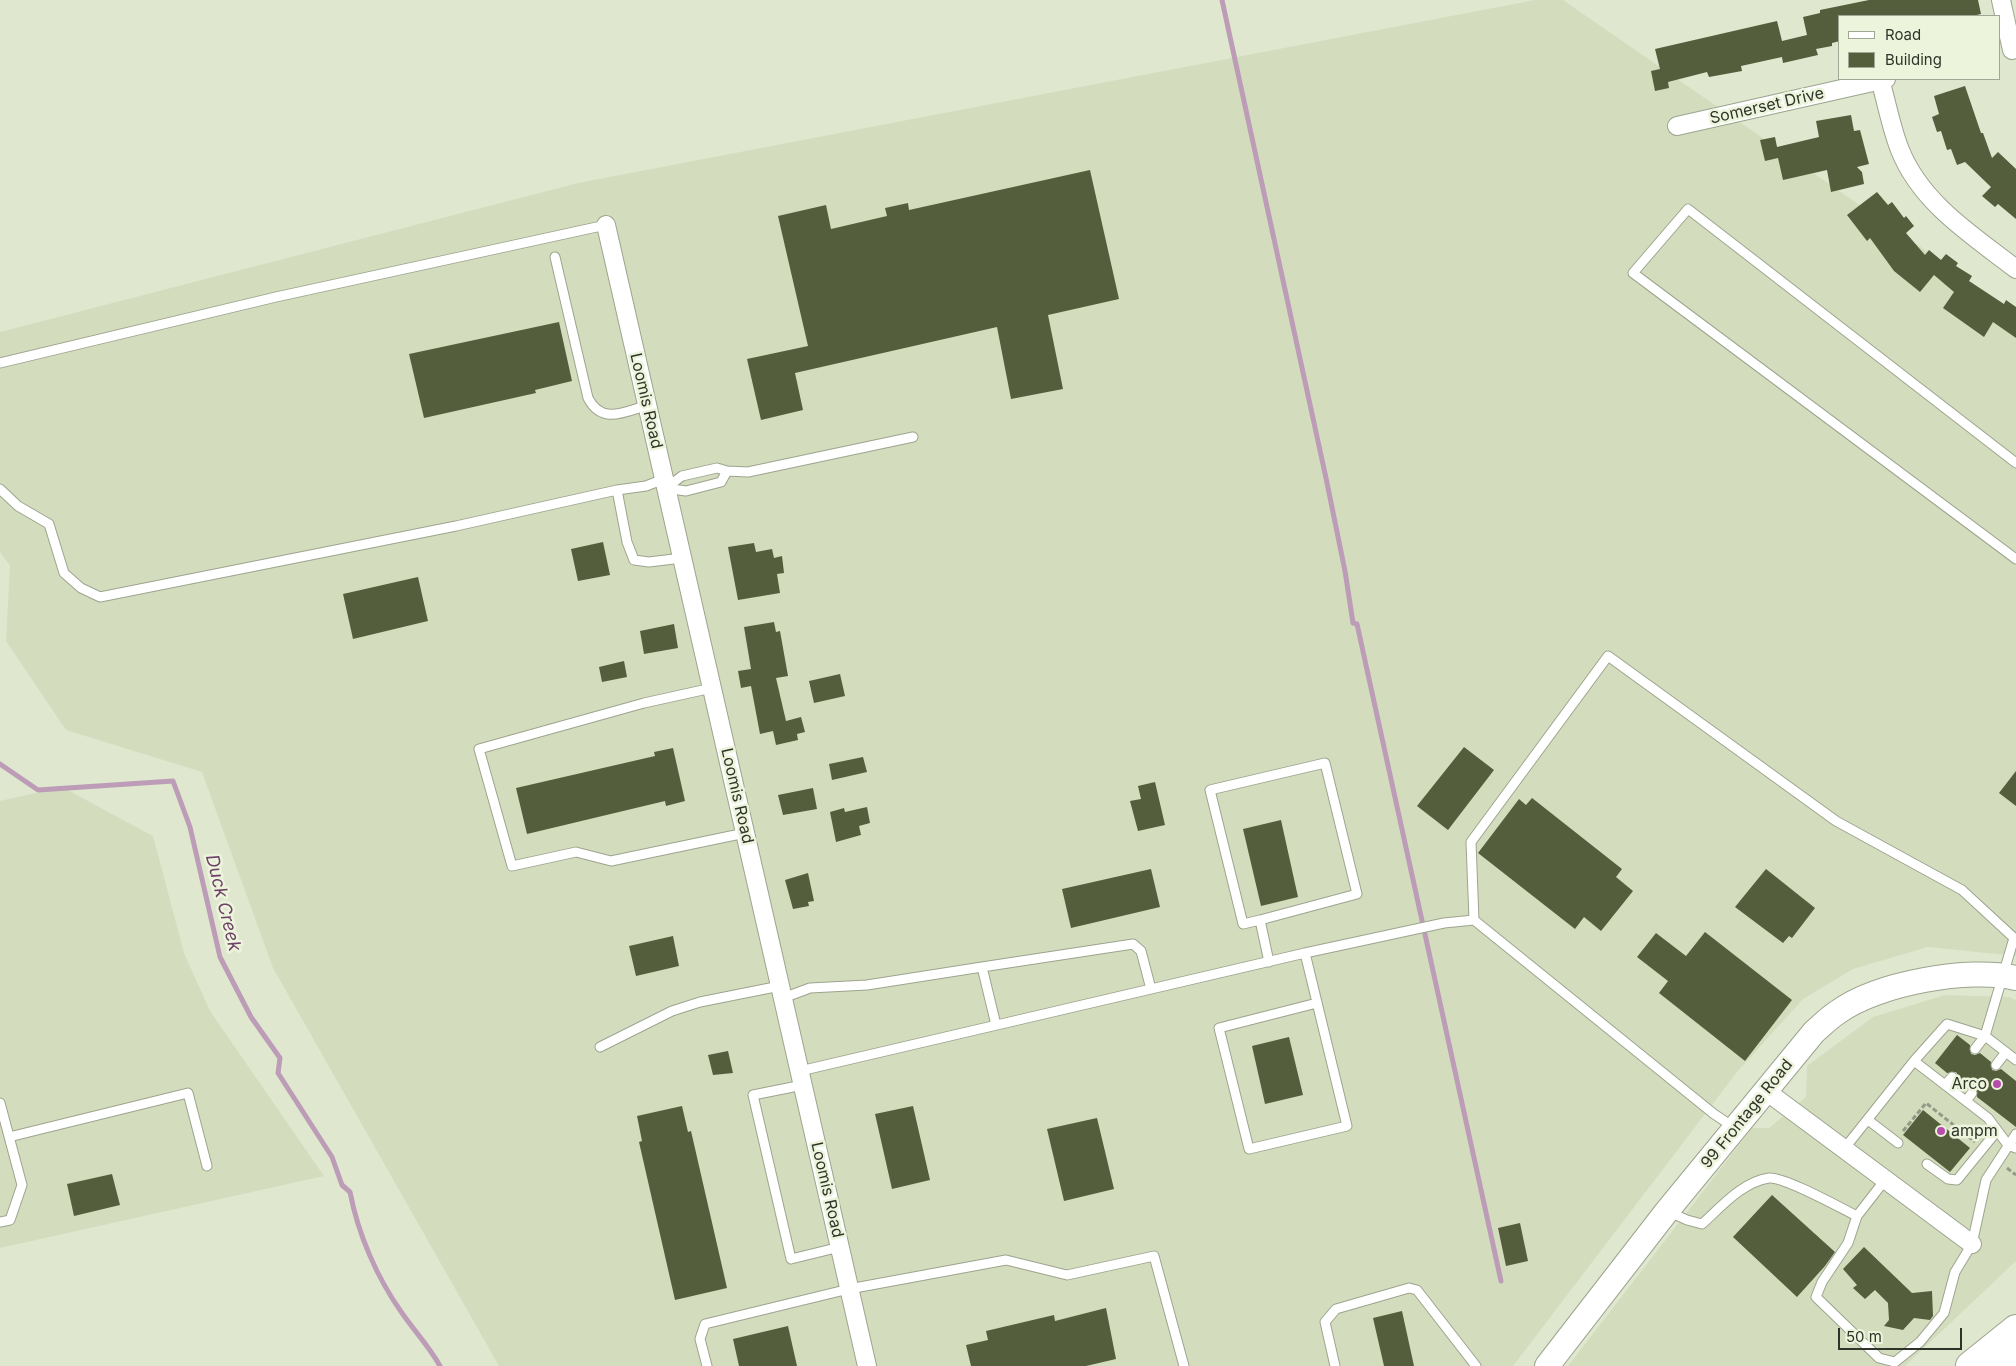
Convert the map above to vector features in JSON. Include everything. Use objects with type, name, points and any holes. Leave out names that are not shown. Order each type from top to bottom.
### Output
[{"type":"main road","points":[[1970,1366],[2016,1329]]},
{"type":"main road","points":[[1999,1366],[2016,1344]]},
{"type":"street","points":[[2001,0],[2009,51]]},
{"type":"street","name":"Somerset Drive","points":[[1677,126],[1879,80]]},
{"type":"street","points":[[1883,80],[1899,149],[1920,186],[1958,224],[2016,269]]},
{"type":"street","name":"Loomis Road","points":[[606,225],[867,1366]]},
{"type":"street","name":"99 Frontage Road","points":[[1547,1366],[1667,1211],[1814,1032],[1839,1011],[1873,994],[1933,978],[1996,974],[2010,977]]},
{"type":"street","points":[[1766,1091],[1972,1244]]},
{"type":"lane","points":[[2016,463],[1688,209],[1633,273],[2016,559]]},
{"type":"lane","points":[[0,363],[276,297],[606,225]]},
{"type":"lane","points":[[555,257],[588,398],[593,408],[609,416],[648,405]]},
{"type":"lane","points":[[0,489],[18,506],[49,524],[64,573],[81,588],[100,597],[456,526],[617,490],[665,484],[682,476],[717,468],[727,471],[748,472],[913,437]]},
{"type":"lane","points":[[665,484],[686,492],[722,482],[727,471]]},
{"type":"lane","points":[[617,490],[627,542],[634,560],[649,562],[682,558]]},
{"type":"lane","points":[[1474,920],[1470,842],[1608,656],[1836,821],[1962,890],[2014,938],[2010,977],[1985,1036],[1975,1049]]},
{"type":"lane","points":[[712,688],[644,703],[479,749],[512,866],[576,852],[611,861],[745,833]]},
{"type":"lane","points":[[1325,763],[1357,894],[1260,920],[1244,924],[1210,790],[1325,763]]},
{"type":"lane","points":[[1260,920],[1269,962]]},
{"type":"lane","points":[[840,1247],[791,1258],[753,1095],[801,1078],[996,1025],[1444,923],[1474,920],[1714,1114],[1735,1128]]},
{"type":"lane","points":[[600,1047],[672,1011],[700,1002],[810,988],[866,985],[1133,944],[1141,951],[1151,989]]},
{"type":"lane","points":[[1305,954],[1317,1002],[1347,1126],[1249,1149],[1219,1028],[1317,1002]]},
{"type":"lane","points":[[982,967],[996,1025]]},
{"type":"lane","points":[[1844,1149],[1914,1061],[1947,1024],[1985,1036],[2016,1060]]},
{"type":"lane","points":[[1996,1065],[2006,1052]]},
{"type":"lane","points":[[1914,1061],[1988,1118],[1997,1131],[2012,1146]]},
{"type":"lane","points":[[1945,1085],[1952,1077]]},
{"type":"lane","points":[[9,1138],[188,1093],[207,1166]]},
{"type":"lane","points":[[1966,1101],[1972,1093]]},
{"type":"lane","points":[[0,1103],[22,1185],[10,1220],[0,1222]]},
{"type":"lane","points":[[1988,1118],[1995,1110]]},
{"type":"lane","points":[[1868,1120],[1897,1142]]},
{"type":"lane","points":[[1927,1164],[1948,1180],[1957,1180],[1997,1131]]},
{"type":"lane","points":[[1885,1180],[1858,1216],[1848,1243],[1822,1282],[1816,1297],[1879,1358],[1895,1362],[1920,1342],[1944,1313],[1955,1272],[1972,1244],[1986,1180],[2012,1146],[2016,1134]]},
{"type":"lane","points":[[1667,1211],[1702,1224],[1735,1194],[1754,1182],[1771,1177],[1791,1184],[1858,1216]]},
{"type":"lane","points":[[707,1366],[700,1339],[705,1324],[849,1290],[1006,1260],[1067,1274],[1154,1256],[1184,1366]]},
{"type":"lane","points":[[1335,1366],[1325,1322],[1336,1310],[1409,1288],[1417,1290],[1476,1366]]},
{"type":"path","points":[[1897,1142],[1926,1103],[1982,1148]]},
{"type":"path","points":[[2000,1162],[2016,1175]]},
{"type":"shaded area","points":[[1535,0],[1563,0],[2016,313],[2016,956],[1928,947],[1853,969],[1803,999],[1737,1072],[1513,1366],[499,1366],[273,968],[202,772],[66,730],[6,641],[10,566],[0,552],[0,332],[578,183]]},
{"type":"shaded area","points":[[62,787],[153,836],[184,953],[210,1011],[324,1176],[0,1248],[0,801]]},
{"type":"shaded area","points":[[1945,995],[2009,997],[2016,1000],[2016,1261],[1905,1366],[1568,1366],[1752,1128],[1769,1128],[1806,1097],[1807,1066],[1873,1017]]},
{"type":"building","points":[[1869,0],[1978,0],[1981,14],[1838,15],[1838,42],[1832,43],[1832,46],[1816,49],[1818,55],[1783,63],[1782,57],[1741,66],[1742,71],[1709,77],[1707,72],[1668,82],[1669,88],[1655,91],[1651,71],[1660,69],[1655,49],[1777,21],[1782,41],[1807,35],[1803,17],[1820,13],[1820,10]]},
{"type":"building","points":[[1965,86],[1981,133],[1983,133],[1992,158],[1998,152],[2016,169],[2016,219],[1998,204],[1995,207],[1982,196],[1991,187],[1965,162],[1957,165],[1951,149],[1947,150],[1941,131],[1937,132],[1932,117],[1939,114],[1934,96]]},
{"type":"building","points":[[1851,115],[1854,131],[1860,130],[1869,164],[1857,167],[1862,172],[1864,184],[1831,192],[1827,170],[1783,180],[1778,158],[1765,161],[1760,140],[1775,137],[1777,147],[1819,137],[1816,121]]},
{"type":"building","points":[[1090,170],[1119,299],[1048,315],[1063,389],[1011,399],[997,327],[795,373],[803,410],[761,420],[747,359],[808,346],[778,216],[826,205],[831,229],[887,216],[885,208],[908,203],[909,210]]},
{"type":"building","points":[[1877,192],[1888,205],[1892,202],[1904,218],[1906,216],[1914,226],[1906,233],[1925,255],[1929,250],[1941,260],[1946,254],[1958,263],[1956,266],[1972,276],[1969,281],[2004,304],[2006,300],[2016,307],[2016,338],[1993,322],[1984,337],[1943,308],[1954,292],[1934,275],[1920,292],[1894,271],[1870,238],[1867,241],[1847,215]]},
{"type":"building","points":[[559,322],[572,381],[535,390],[536,393],[424,418],[409,354]]},
{"type":"building","points":[[603,542],[610,575],[578,581],[571,549]]},
{"type":"building","points":[[754,543],[756,552],[772,549],[774,558],[782,556],[784,573],[777,574],[780,593],[738,600],[728,547]]},
{"type":"building","points":[[418,577],[428,621],[353,639],[343,594]]},
{"type":"building","points":[[774,622],[776,632],[780,631],[788,676],[776,678],[786,721],[801,717],[805,732],[797,734],[798,740],[776,745],[773,731],[760,734],[751,686],[741,688],[738,671],[751,669],[744,627]]},
{"type":"building","points":[[674,624],[678,648],[644,654],[640,631]]},
{"type":"building","points":[[624,661],[627,677],[602,682],[599,667]]},
{"type":"building","points":[[840,674],[845,696],[814,703],[809,681]]},
{"type":"building","points":[[1464,747],[1494,770],[1448,830],[1417,806]]},
{"type":"building","points":[[673,748],[685,801],[666,806],[665,801],[527,834],[516,788],[655,756],[654,752]]},
{"type":"building","points":[[863,757],[867,772],[832,780],[829,764]]},
{"type":"building","points":[[2016,771],[2016,806],[1999,793]]},
{"type":"building","points":[[1155,782],[1165,825],[1138,831],[1130,801],[1141,799],[1138,786]]},
{"type":"building","points":[[813,788],[817,809],[783,815],[778,795]]},
{"type":"building","points":[[1532,798],[1622,869],[1616,877],[1633,891],[1601,931],[1584,917],[1575,929],[1478,853],[1519,799],[1526,805]]},
{"type":"building","points":[[867,807],[870,823],[859,826],[861,835],[836,842],[830,812],[844,808],[845,812]]},
{"type":"building","points":[[1281,820],[1298,897],[1261,906],[1243,829]]},
{"type":"building","points":[[1151,869],[1160,907],[1071,928],[1062,889]]},
{"type":"building","points":[[1766,869],[1815,908],[1792,938],[1789,936],[1783,943],[1735,907]]},
{"type":"building","points":[[808,873],[814,901],[808,902],[809,906],[793,909],[785,880]]},
{"type":"building","points":[[1705,932],[1792,1000],[1745,1061],[1659,993],[1668,981],[1637,957],[1656,933],[1686,956]]},
{"type":"building","points":[[673,936],[679,966],[636,976],[629,946]]},
{"type":"building","points":[[1957,1035],[1970,1045],[1971,1054],[1980,1053],[1991,1062],[1992,1070],[2001,1069],[2016,1081],[2016,1127],[1977,1097],[1976,1088],[1967,1089],[1957,1081],[1958,1075],[1956,1072],[1947,1073],[1935,1063]]},
{"type":"building","points":[[1289,1037],[1303,1095],[1265,1104],[1252,1046]]},
{"type":"building","points":[[728,1051],[733,1073],[713,1075],[708,1055]]},
{"type":"building","points":[[682,1106],[688,1132],[691,1131],[727,1288],[675,1300],[639,1142],[642,1141],[637,1116]]},
{"type":"building","points":[[913,1106],[930,1180],[892,1189],[875,1114]]},
{"type":"building","points":[[1923,1110],[1970,1148],[1950,1172],[1903,1135]]},
{"type":"building","points":[[1097,1118],[1114,1189],[1064,1201],[1047,1129]]},
{"type":"building","points":[[112,1174],[120,1205],[74,1216],[67,1184]]},
{"type":"building","points":[[1772,1195],[1835,1252],[1797,1297],[1733,1237]]},
{"type":"building","points":[[1520,1223],[1528,1261],[1506,1266],[1498,1228]]},
{"type":"building","points":[[1864,1247],[1912,1293],[1932,1291],[1933,1316],[1930,1320],[1914,1318],[1903,1330],[1884,1326],[1889,1320],[1888,1303],[1875,1290],[1865,1299],[1853,1288],[1857,1285],[1843,1269]]},
{"type":"building","points":[[1106,1308],[1116,1359],[1086,1366],[971,1366],[966,1345],[988,1340],[986,1331],[1054,1315],[1055,1321]]},
{"type":"building","points":[[1402,1311],[1414,1366],[1384,1366],[1373,1318]]},
{"type":"building","points":[[788,1326],[797,1366],[739,1366],[733,1339]]},
{"type":"waterway","points":[[1222,0],[1326,478],[1345,571],[1353,623],[1357,624],[1501,1281]]},
{"type":"waterway","name":"Duck Creek","points":[[0,764],[38,790],[173,781],[190,827],[220,957],[251,1017],[280,1058],[278,1073],[332,1157],[342,1185],[350,1192],[363,1240],[384,1285],[440,1366]]},
{"type":"place","name":"Arco","points":[[1997,1084]]},
{"type":"place","name":"ampm","points":[[1941,1131]]}]
